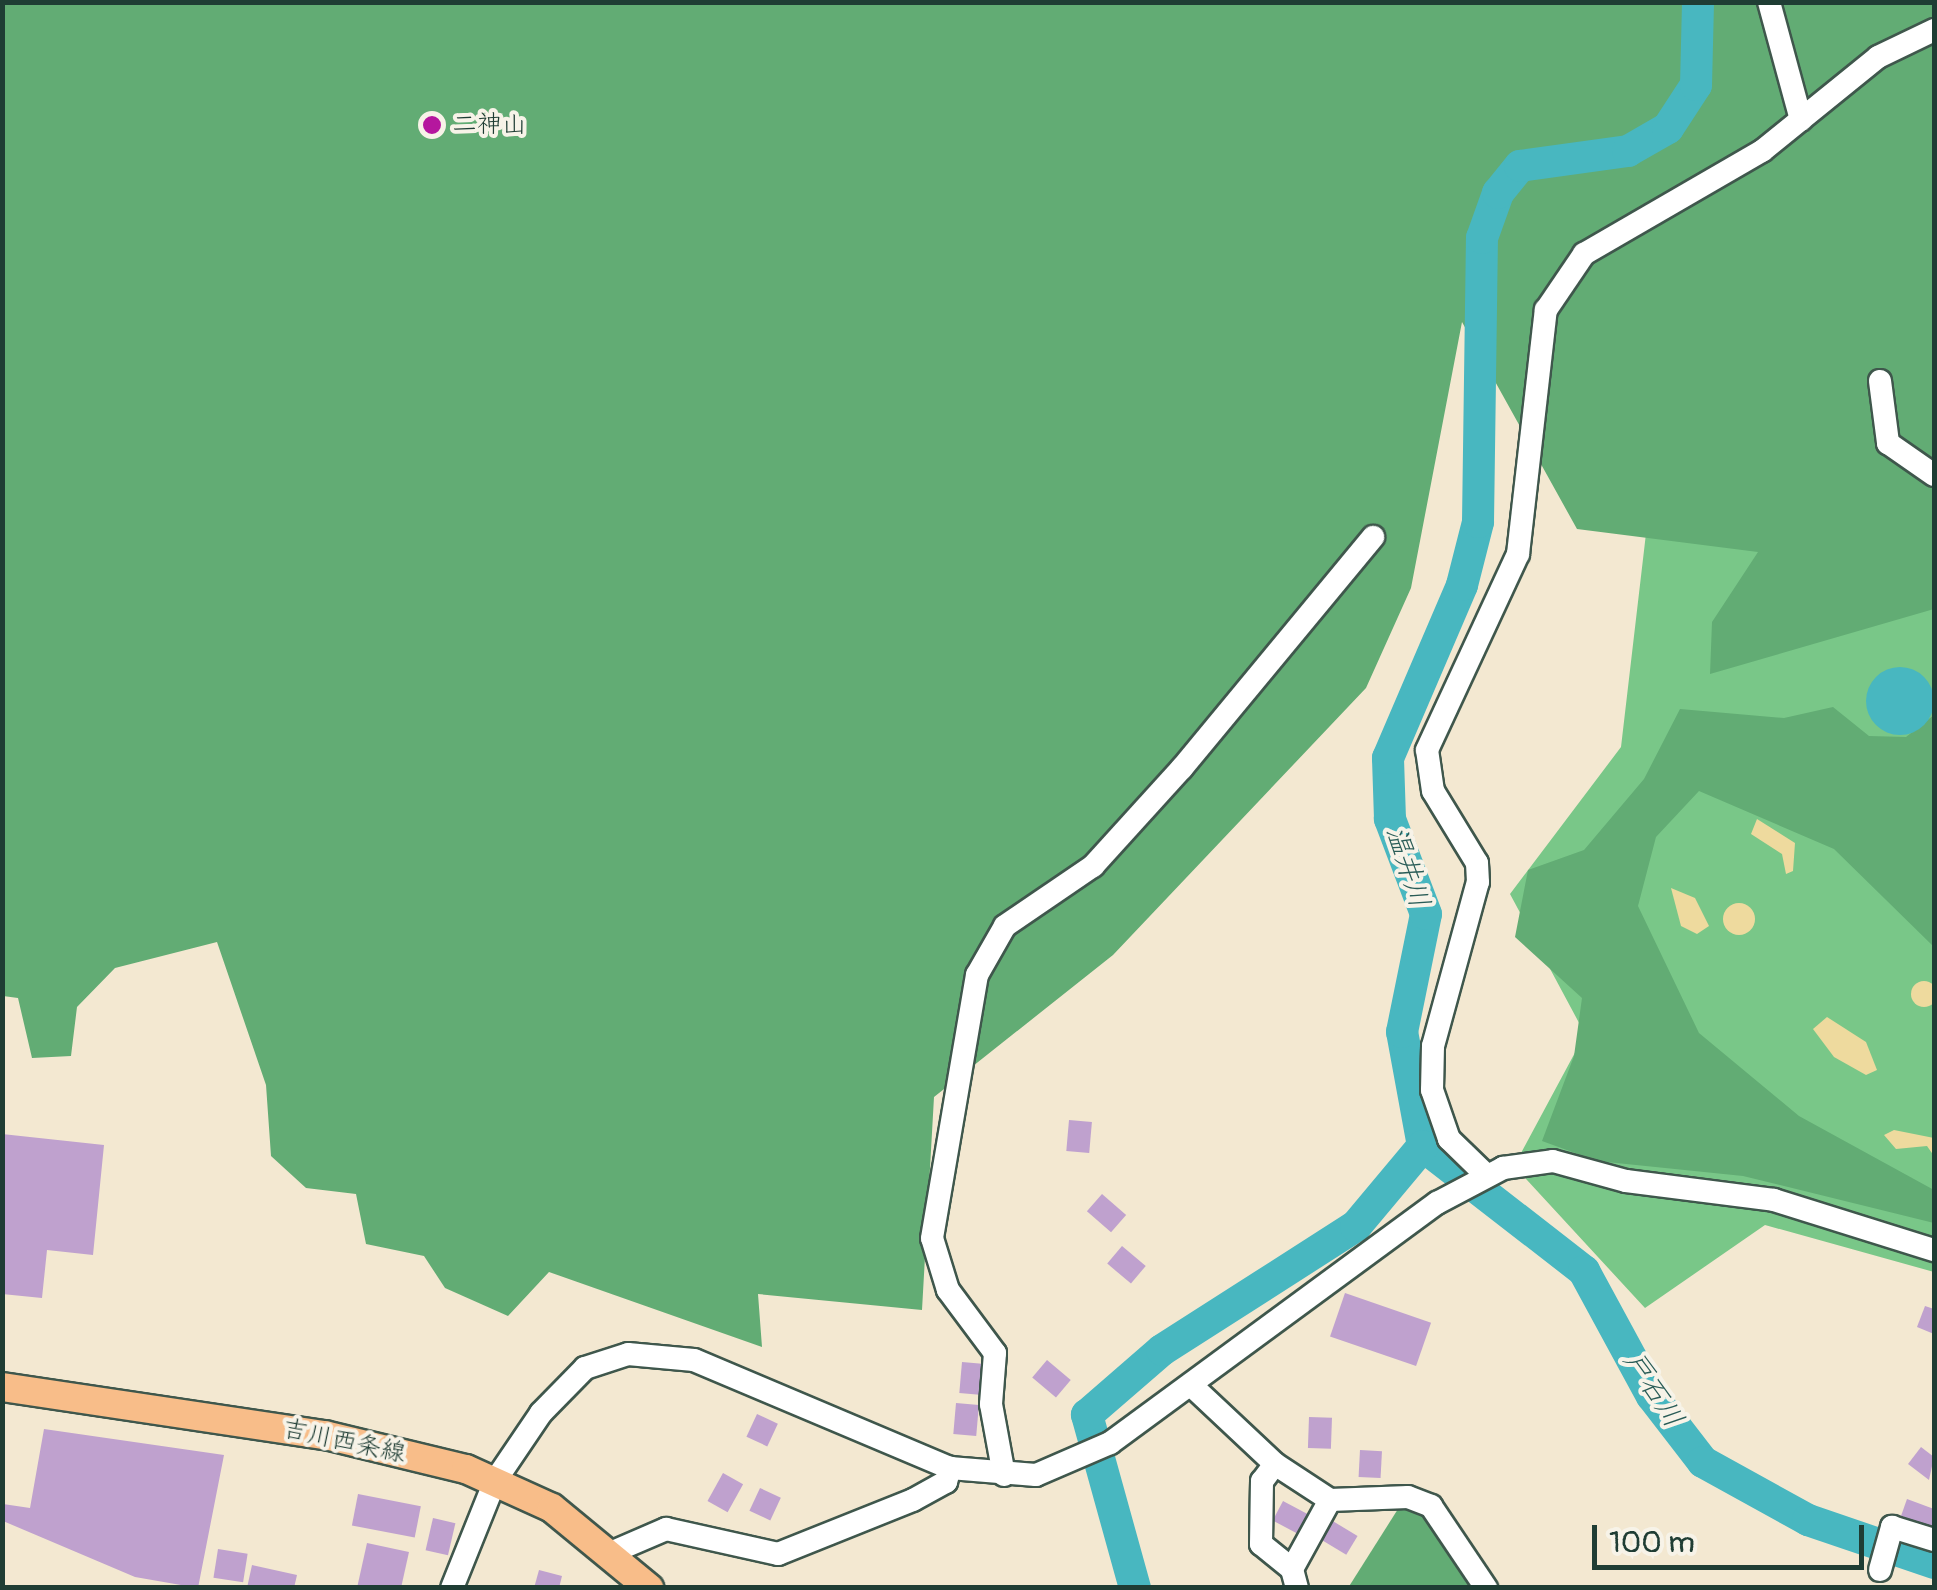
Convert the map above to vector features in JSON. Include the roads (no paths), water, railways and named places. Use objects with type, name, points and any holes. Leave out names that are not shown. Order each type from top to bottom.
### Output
[{"type":"main road","name":"吉川西条線","points":[[2,1387],[325,1435],[495,1481],[615,1552],[650,1588]]},
{"type":"street","points":[[1769,2],[1801,120]]},
{"type":"street","points":[[1484,1173],[1450,1139],[1432,1090],[1432,1046],[1478,882],[1469,848],[1433,791],[1427,750],[1514,568],[1546,310],[1584,254],[1801,120],[1878,57],[1934,30]]},
{"type":"street","points":[[1880,381],[1888,443],[1934,475]]},
{"type":"street","points":[[1004,1475],[991,1404],[995,1353],[948,1290],[932,1238],[977,975],[1005,926],[1092,866],[1182,768],[1373,537]]},
{"type":"street","points":[[452,1588],[495,1481],[585,1368],[654,1352],[950,1468],[1004,1475],[1075,1462],[1110,1443],[1444,1198],[1484,1173],[1553,1161],[1626,1181],[1774,1200],[1934,1250]]},
{"type":"street","points":[[1192,1386],[1275,1464],[1330,1500],[1431,1506],[1486,1588]]},
{"type":"street","points":[[1275,1464],[1262,1482],[1261,1544],[1294,1578],[1330,1500]]},
{"type":"street","points":[[615,1552],[666,1529],[778,1554],[913,1500],[946,1482],[950,1468]]},
{"type":"street","points":[[1880,1570],[1892,1527],[1934,1540]]},
{"type":"water","points":[[1900,667],[1924,677],[1934,701],[1924,725],[1900,735],[1876,725],[1866,701],[1876,677]]},
{"type":"waterway","name":"温井川","points":[[1423,1146],[1402,1032],[1426,914],[1390,819],[1388,758],[1462,585],[1478,522],[1482,238],[1498,193],[1520,166],[1628,151],[1668,128],[1696,85],[1698,2]]},
{"type":"waterway","name":"戸石川","points":[[1423,1146],[1584,1271],[1652,1396],[1703,1462],[1808,1520],[1934,1563]]},
{"type":"waterway","name":"温井川","points":[[1135,1588],[1087,1415],[1162,1350],[1356,1226],[1423,1146]]},
{"type":"place","name":"二神山","points":[[432,125]]}]
